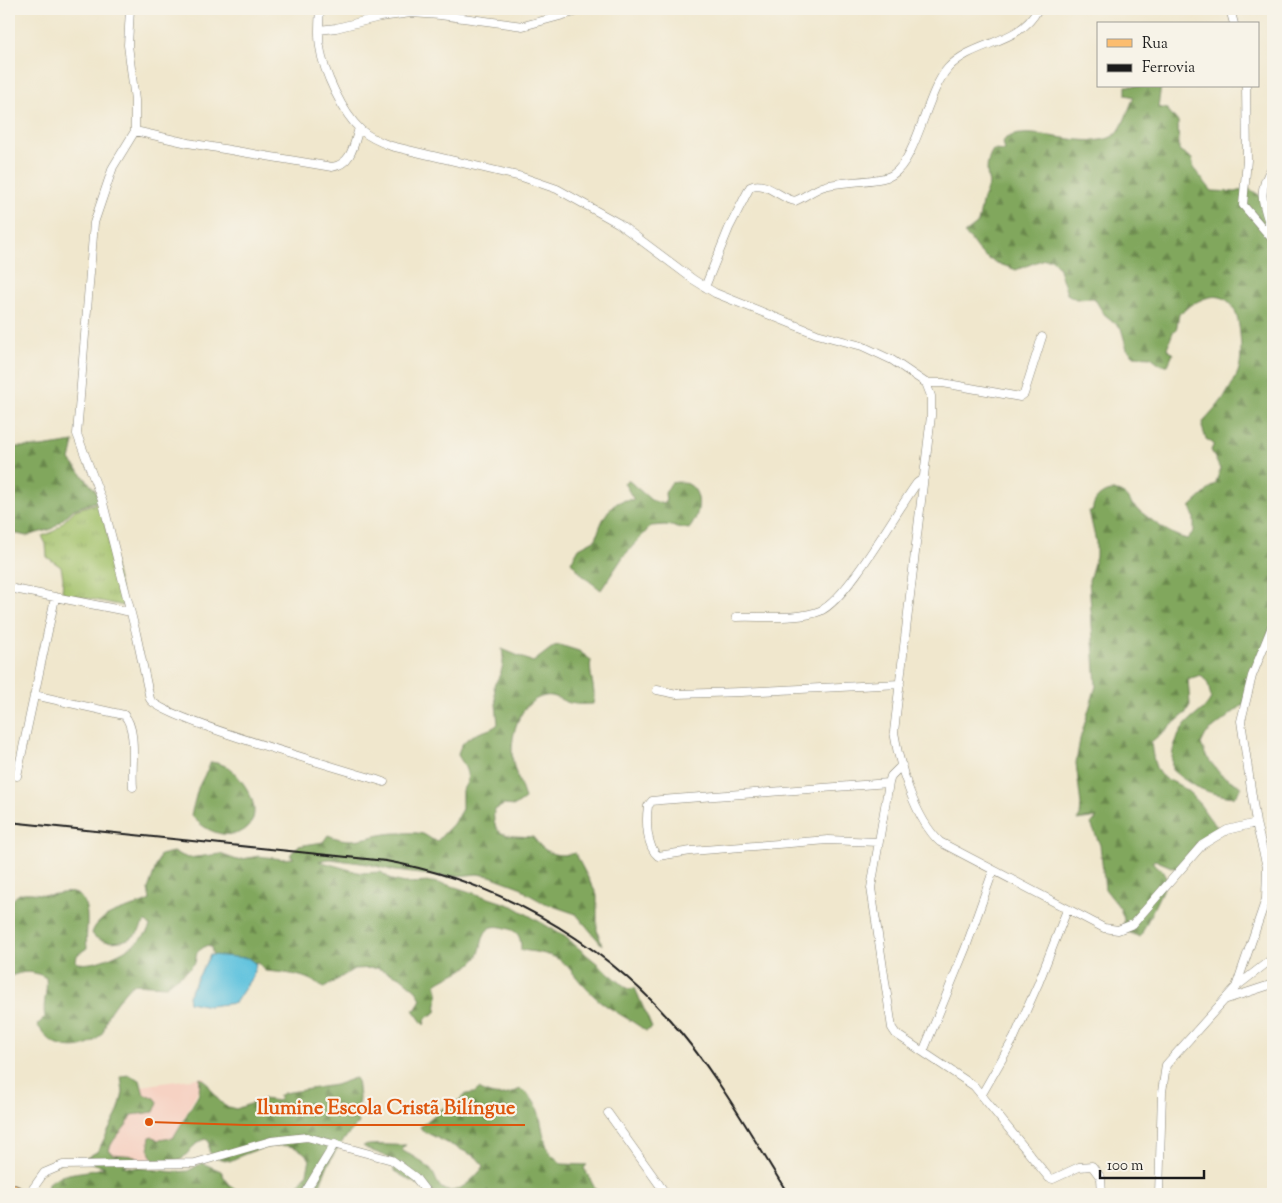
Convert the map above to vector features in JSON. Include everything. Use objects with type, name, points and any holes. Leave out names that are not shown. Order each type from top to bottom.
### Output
[{"type":"main road","points":[[9,1190],[20,1194]]},
{"type":"street","points":[[130,9],[128,44],[135,100],[135,131],[113,167],[94,223],[78,434],[103,504],[136,633],[150,700],[152,704],[165,712],[232,736],[384,782]]},
{"type":"street","points":[[320,9],[320,49],[325,66],[346,112],[359,128],[373,138],[391,146],[522,178],[557,189],[618,224],[705,288],[791,324],[862,346],[892,360],[926,383],[931,396],[924,478],[894,732],[902,765],[920,815],[933,836],[950,849],[1066,910],[1104,928],[1118,930],[1130,927],[1202,845],[1227,830],[1256,823]]},
{"type":"street","points":[[319,30],[336,28],[380,17],[411,13],[523,26],[586,9]]},
{"type":"street","points":[[705,288],[729,228],[750,187],[755,185],[763,186],[794,201],[824,186],[856,180],[882,179],[892,175],[910,151],[925,111],[950,67],[964,56],[1022,29],[1034,18],[1038,9]]},
{"type":"street","points":[[1230,9],[1233,22]]},
{"type":"street","points":[[1246,88],[1247,160],[1243,205],[1273,240]]},
{"type":"street","points":[[135,131],[188,143],[332,167],[342,165],[349,158],[359,128]]},
{"type":"street","points":[[1273,166],[1265,178],[1261,194],[1273,235]]},
{"type":"street","points":[[926,383],[943,382],[1020,397],[1024,394],[1042,336]]},
{"type":"street","points":[[736,617],[810,614],[832,603],[857,571],[917,483],[924,478]]},
{"type":"street","points":[[9,588],[126,611]]},
{"type":"street","points":[[17,776],[55,598]]},
{"type":"street","points":[[1236,987],[1266,899],[1268,867],[1256,823],[1241,721],[1252,676],[1273,624]]},
{"type":"street","points":[[656,690],[677,694],[732,693],[900,684]]},
{"type":"street","points":[[34,695],[124,715],[130,723],[132,732],[133,787]]},
{"type":"street","points":[[902,765],[891,776],[889,783],[871,888],[892,1028],[896,1034],[961,1077],[982,1094],[1049,1178],[1053,1179],[1079,1167],[1092,1166],[1101,1178],[1102,1194]]},
{"type":"street","points":[[878,842],[828,840],[691,851],[658,856],[653,851],[649,840],[648,806],[652,801],[661,800],[889,783]]},
{"type":"street","points":[[923,1052],[966,947],[993,871]]},
{"type":"street","points":[[982,1094],[1014,1038],[1038,984],[1066,910]]},
{"type":"street","points":[[1159,1194],[1162,1085],[1166,1065],[1236,987],[1273,958]]},
{"type":"street","points":[[1224,1000],[1273,984]]},
{"type":"street","points":[[608,1113],[666,1194]]},
{"type":"street","points":[[29,1194],[44,1174],[63,1165],[195,1163],[271,1141],[295,1137],[335,1143],[392,1160],[415,1177],[428,1194]]},
{"type":"street","points":[[304,1194],[335,1143]]},
{"type":"shaded area","points":[[205,1077],[160,1163],[97,1156],[134,1087]]},
{"type":"green space","points":[[1126,88],[1161,88],[1158,107],[1167,109],[1178,122],[1179,150],[1192,159],[1194,169],[1212,191],[1236,192],[1248,188],[1273,204],[1273,222],[1270,216],[1266,224],[1273,246],[1270,265],[1273,267],[1273,622],[1244,704],[1206,734],[1201,744],[1206,756],[1221,775],[1242,787],[1234,797],[1201,789],[1186,781],[1172,770],[1173,751],[1180,733],[1187,723],[1206,706],[1211,698],[1208,684],[1201,675],[1188,679],[1190,705],[1185,714],[1151,742],[1153,757],[1160,774],[1184,788],[1193,796],[1220,829],[1199,842],[1176,869],[1155,860],[1152,862],[1162,870],[1167,880],[1140,937],[1123,930],[1124,919],[1120,908],[1105,889],[1100,845],[1091,824],[1097,817],[1077,820],[1080,816],[1081,805],[1076,763],[1080,739],[1096,686],[1089,580],[1096,556],[1096,542],[1089,511],[1093,511],[1095,502],[1101,495],[1106,492],[1115,491],[1122,493],[1137,509],[1174,534],[1187,539],[1194,531],[1194,517],[1190,507],[1216,483],[1220,469],[1211,450],[1214,444],[1206,439],[1202,427],[1203,422],[1223,399],[1238,372],[1241,348],[1238,319],[1233,308],[1220,297],[1201,300],[1179,314],[1176,331],[1173,332],[1167,348],[1173,354],[1168,365],[1161,365],[1151,357],[1134,356],[1127,349],[1121,328],[1104,314],[1094,298],[1076,299],[1067,294],[1058,266],[1051,259],[1044,259],[1016,270],[988,258],[964,234],[978,223],[983,198],[989,184],[987,171],[989,158],[993,150],[1005,151],[1003,142],[1006,138],[1017,134],[1031,134],[1085,140],[1109,138],[1119,130],[1134,97],[1126,95]]},
{"type":"green space","points":[[74,442],[70,460],[95,490],[100,500],[74,509],[52,529],[26,536],[9,532],[9,447],[41,447]]},
{"type":"green space","points":[[628,480],[651,500],[663,504],[666,502],[665,493],[671,483],[681,482],[689,485],[695,489],[698,496],[697,513],[689,529],[665,525],[651,526],[623,557],[601,590],[584,577],[571,562],[579,548],[596,539],[604,518],[613,506],[626,500],[634,500],[624,483]]},
{"type":"green space","points":[[100,502],[124,606],[62,593],[63,578],[61,567],[47,557],[46,544],[42,536],[53,532],[75,510]]},
{"type":"green space","points":[[560,645],[579,651],[591,660],[593,704],[573,704],[555,697],[545,696],[536,699],[528,705],[517,722],[512,753],[514,767],[525,799],[515,806],[504,805],[494,810],[494,820],[496,827],[504,834],[533,837],[551,853],[562,855],[575,853],[597,895],[597,930],[602,945],[576,914],[544,903],[526,893],[522,888],[490,876],[477,874],[448,877],[395,871],[368,864],[330,859],[319,861],[361,873],[381,872],[392,880],[405,883],[432,882],[449,885],[513,906],[564,936],[628,989],[635,988],[652,1028],[646,1031],[600,1001],[558,959],[538,952],[521,950],[518,934],[513,930],[499,927],[492,927],[487,930],[479,954],[472,963],[436,984],[438,995],[436,1012],[426,1018],[424,1025],[413,1010],[416,1009],[421,999],[416,990],[400,977],[377,968],[354,969],[324,988],[303,977],[265,971],[258,962],[238,965],[213,956],[211,947],[207,945],[197,952],[195,963],[188,970],[166,986],[133,984],[120,997],[109,1013],[101,1035],[90,1044],[69,1048],[56,1044],[49,1040],[37,1025],[45,1017],[46,978],[28,972],[9,977],[9,906],[18,895],[34,893],[46,895],[67,892],[81,897],[87,912],[87,948],[77,955],[76,962],[94,962],[118,954],[146,933],[150,926],[146,922],[132,937],[114,942],[96,938],[92,933],[96,926],[109,915],[150,900],[148,889],[160,855],[173,852],[188,858],[220,854],[237,860],[259,856],[282,859],[294,858],[290,855],[298,846],[323,842],[328,835],[355,840],[389,834],[414,833],[423,834],[437,841],[453,824],[462,809],[462,790],[467,781],[467,772],[458,755],[460,747],[470,737],[498,724],[494,685],[502,668],[502,649],[533,662],[554,646]]},
{"type":"green space","points":[[211,762],[224,765],[234,772],[251,797],[254,811],[251,823],[243,831],[232,834],[219,833],[205,827],[191,815],[198,788]]},
{"type":"green space","points":[[129,1075],[140,1080],[144,1095],[155,1098],[158,1102],[154,1112],[132,1115],[111,1145],[109,1150],[112,1154],[136,1156],[135,1161],[122,1166],[174,1172],[188,1171],[202,1163],[221,1171],[228,1184],[243,1194],[47,1194],[48,1183],[61,1176],[105,1167],[83,1160],[98,1151],[118,1112],[123,1093],[121,1076]]},
{"type":"green space","points":[[200,1078],[205,1080],[225,1106],[236,1109],[263,1099],[278,1101],[281,1098],[278,1096],[284,1093],[335,1085],[355,1078],[357,1079],[359,1097],[357,1115],[359,1123],[344,1139],[333,1156],[317,1194],[293,1194],[307,1173],[310,1160],[303,1152],[294,1147],[272,1146],[249,1152],[230,1161],[213,1157],[209,1151],[209,1141],[205,1139],[196,1144],[181,1160],[154,1161],[149,1150],[150,1137],[152,1136],[158,1140],[173,1138],[199,1094]]},
{"type":"green space","points":[[479,1089],[495,1095],[509,1094],[520,1089],[527,1094],[537,1107],[549,1152],[562,1164],[587,1165],[584,1168],[598,1194],[559,1194],[556,1190],[553,1194],[429,1194],[425,1189],[394,1171],[394,1163],[390,1159],[363,1146],[406,1145],[402,1148],[403,1151],[429,1168],[444,1190],[457,1190],[476,1176],[484,1166],[476,1157],[423,1131],[420,1127],[443,1108],[453,1105],[466,1094],[474,1093]]},
{"type":"water","points":[[210,955],[248,958],[256,964],[252,977],[235,1003],[209,1006],[189,1002],[188,996]]},
{"type":"railway","points":[[9,822],[386,861],[426,870],[465,882],[503,898],[540,916],[576,938],[609,962],[640,989],[669,1019],[718,1082],[788,1194]]},
{"type":"place","name":"Ilumine Escola Cristã Bilíngue","points":[[149,1122]]}]
